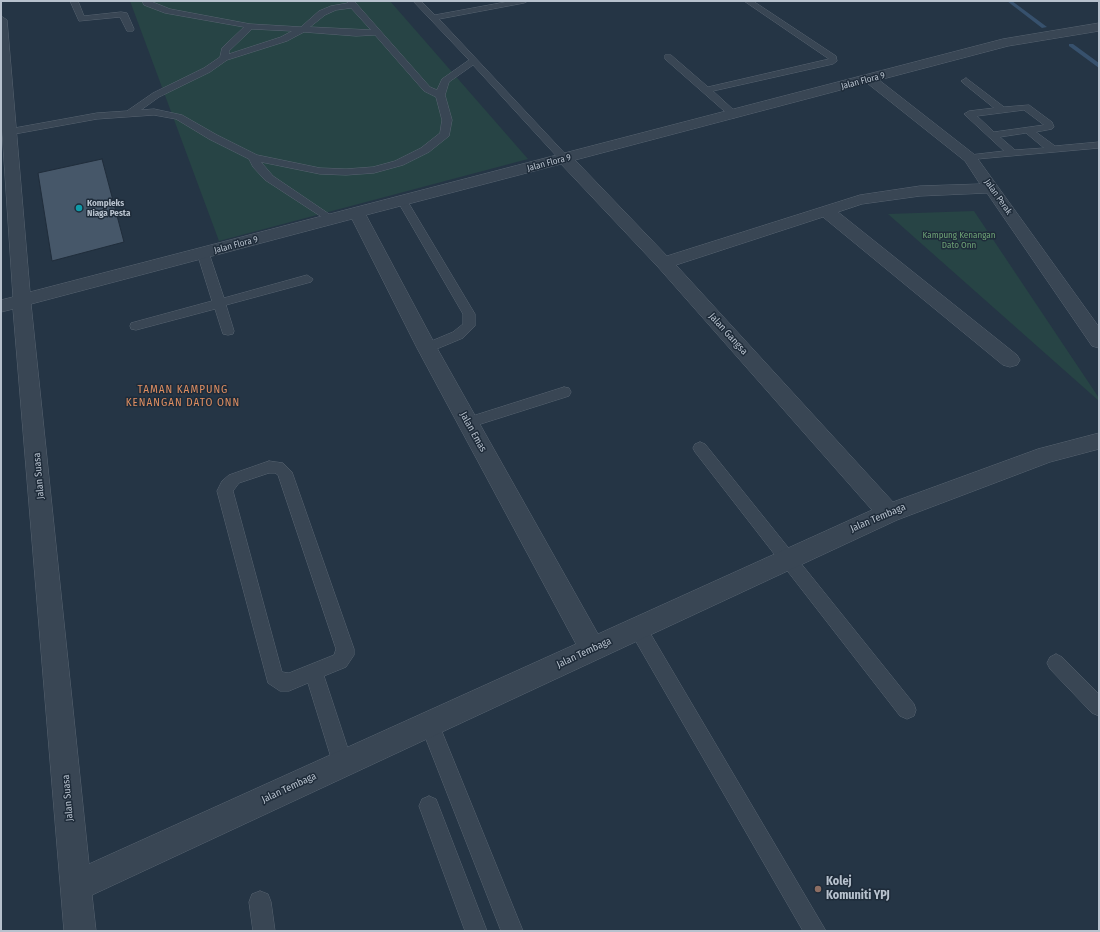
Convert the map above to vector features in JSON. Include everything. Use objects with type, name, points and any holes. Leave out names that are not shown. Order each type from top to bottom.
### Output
[{"type":"street","name":"Jalan Suasa","points":[[1,20],[9,132],[12,304],[80,931]]},
{"type":"street","name":"Jalan Flora 9","points":[[12,304],[1007,42],[1099,27]]},
{"type":"street","name":"Jalan Perak","points":[[870,79],[970,158],[1099,341]]},
{"type":"street","name":"Jalan Gangsa","points":[[564,159],[664,263],[889,512]]},
{"type":"street","points":[[664,263],[860,200],[920,191],[991,188]]},
{"type":"street","points":[[826,211],[1010,360]]},
{"type":"street","name":"Jalan Emas","points":[[357,213],[427,348],[592,649]]},
{"type":"street","name":"Jalan Tembaga","points":[[76,886],[889,512],[1046,455],[1099,441]]},
{"type":"lane","points":[[74,1],[82,19],[121,14],[124,15],[130,29]]},
{"type":"lane","points":[[146,1],[147,3],[168,11],[250,26],[356,33],[377,32]]},
{"type":"lane","points":[[417,1],[474,60],[564,159]]},
{"type":"lane","points":[[434,18],[524,1]]},
{"type":"lane","points":[[706,90],[833,61],[833,58],[748,1]]},
{"type":"lane","points":[[130,113],[156,95],[207,70],[224,58],[284,39],[304,30],[322,13],[351,3],[427,89],[440,95]]},
{"type":"lane","points":[[224,58],[225,50],[250,26]]},
{"type":"lane","points":[[668,57],[734,115]]},
{"type":"lane","points":[[9,132],[97,116],[154,112],[179,117],[213,137],[254,157],[320,171],[346,172],[374,170],[399,163],[425,150],[444,134],[447,120],[440,95],[445,81],[474,60]]},
{"type":"lane","points":[[966,81],[1001,109]]},
{"type":"lane","points":[[992,135],[1050,126],[1026,107],[969,114],[992,135],[1013,154]]},
{"type":"lane","points":[[1028,130],[1053,150]]},
{"type":"lane","points":[[970,158],[1099,145]]},
{"type":"lane","points":[[1086,147],[1099,157]]},
{"type":"lane","points":[[254,157],[257,164],[269,178],[331,220]]},
{"type":"lane","points":[[402,202],[469,314],[469,326],[458,335],[427,348]]},
{"type":"lane","points":[[203,253],[228,331]]},
{"type":"lane","points":[[136,326],[307,279]]},
{"type":"lane","points":[[468,423],[564,392]]},
{"type":"lane","points":[[700,448],[907,710]]},
{"type":"lane","points":[[269,467],[278,467],[284,472],[345,649],[345,655],[340,661],[314,672],[289,682],[280,682],[274,677],[225,491],[227,485],[234,479],[269,467]]},
{"type":"lane","points":[[637,627],[815,931]]},
{"type":"lane","points":[[1056,663],[1099,707]]},
{"type":"lane","points":[[314,672],[343,764]]},
{"type":"lane","points":[[429,724],[512,931]]},
{"type":"lane","points":[[429,806],[476,931]]},
{"type":"lane","points":[[260,902],[264,931]]},
{"type":"green space","points":[[130,1],[390,1],[528,159],[219,241]]},
{"type":"green space","name":"Kampung Kenangan Dato Onn","points":[[974,211],[1099,398],[1099,401],[888,214]]},
{"type":"building","name":"Kompleks Niaga Pesta","points":[[102,159],[124,242],[52,261],[38,173]]},
{"type":"waterway","points":[[1009,1],[1044,27]]},
{"type":"waterway","points":[[1071,45],[1099,66]]},
{"type":"place","name":"Kompleks Niaga Pesta","points":[[79,208]]},
{"type":"place","name":"Kolej Komuniti YPJ","points":[[818,889]]},
{"type":"district","name":"TAMAN KAMPUNG KENANGAN DATO ONN","points":[[183,396]]}]
